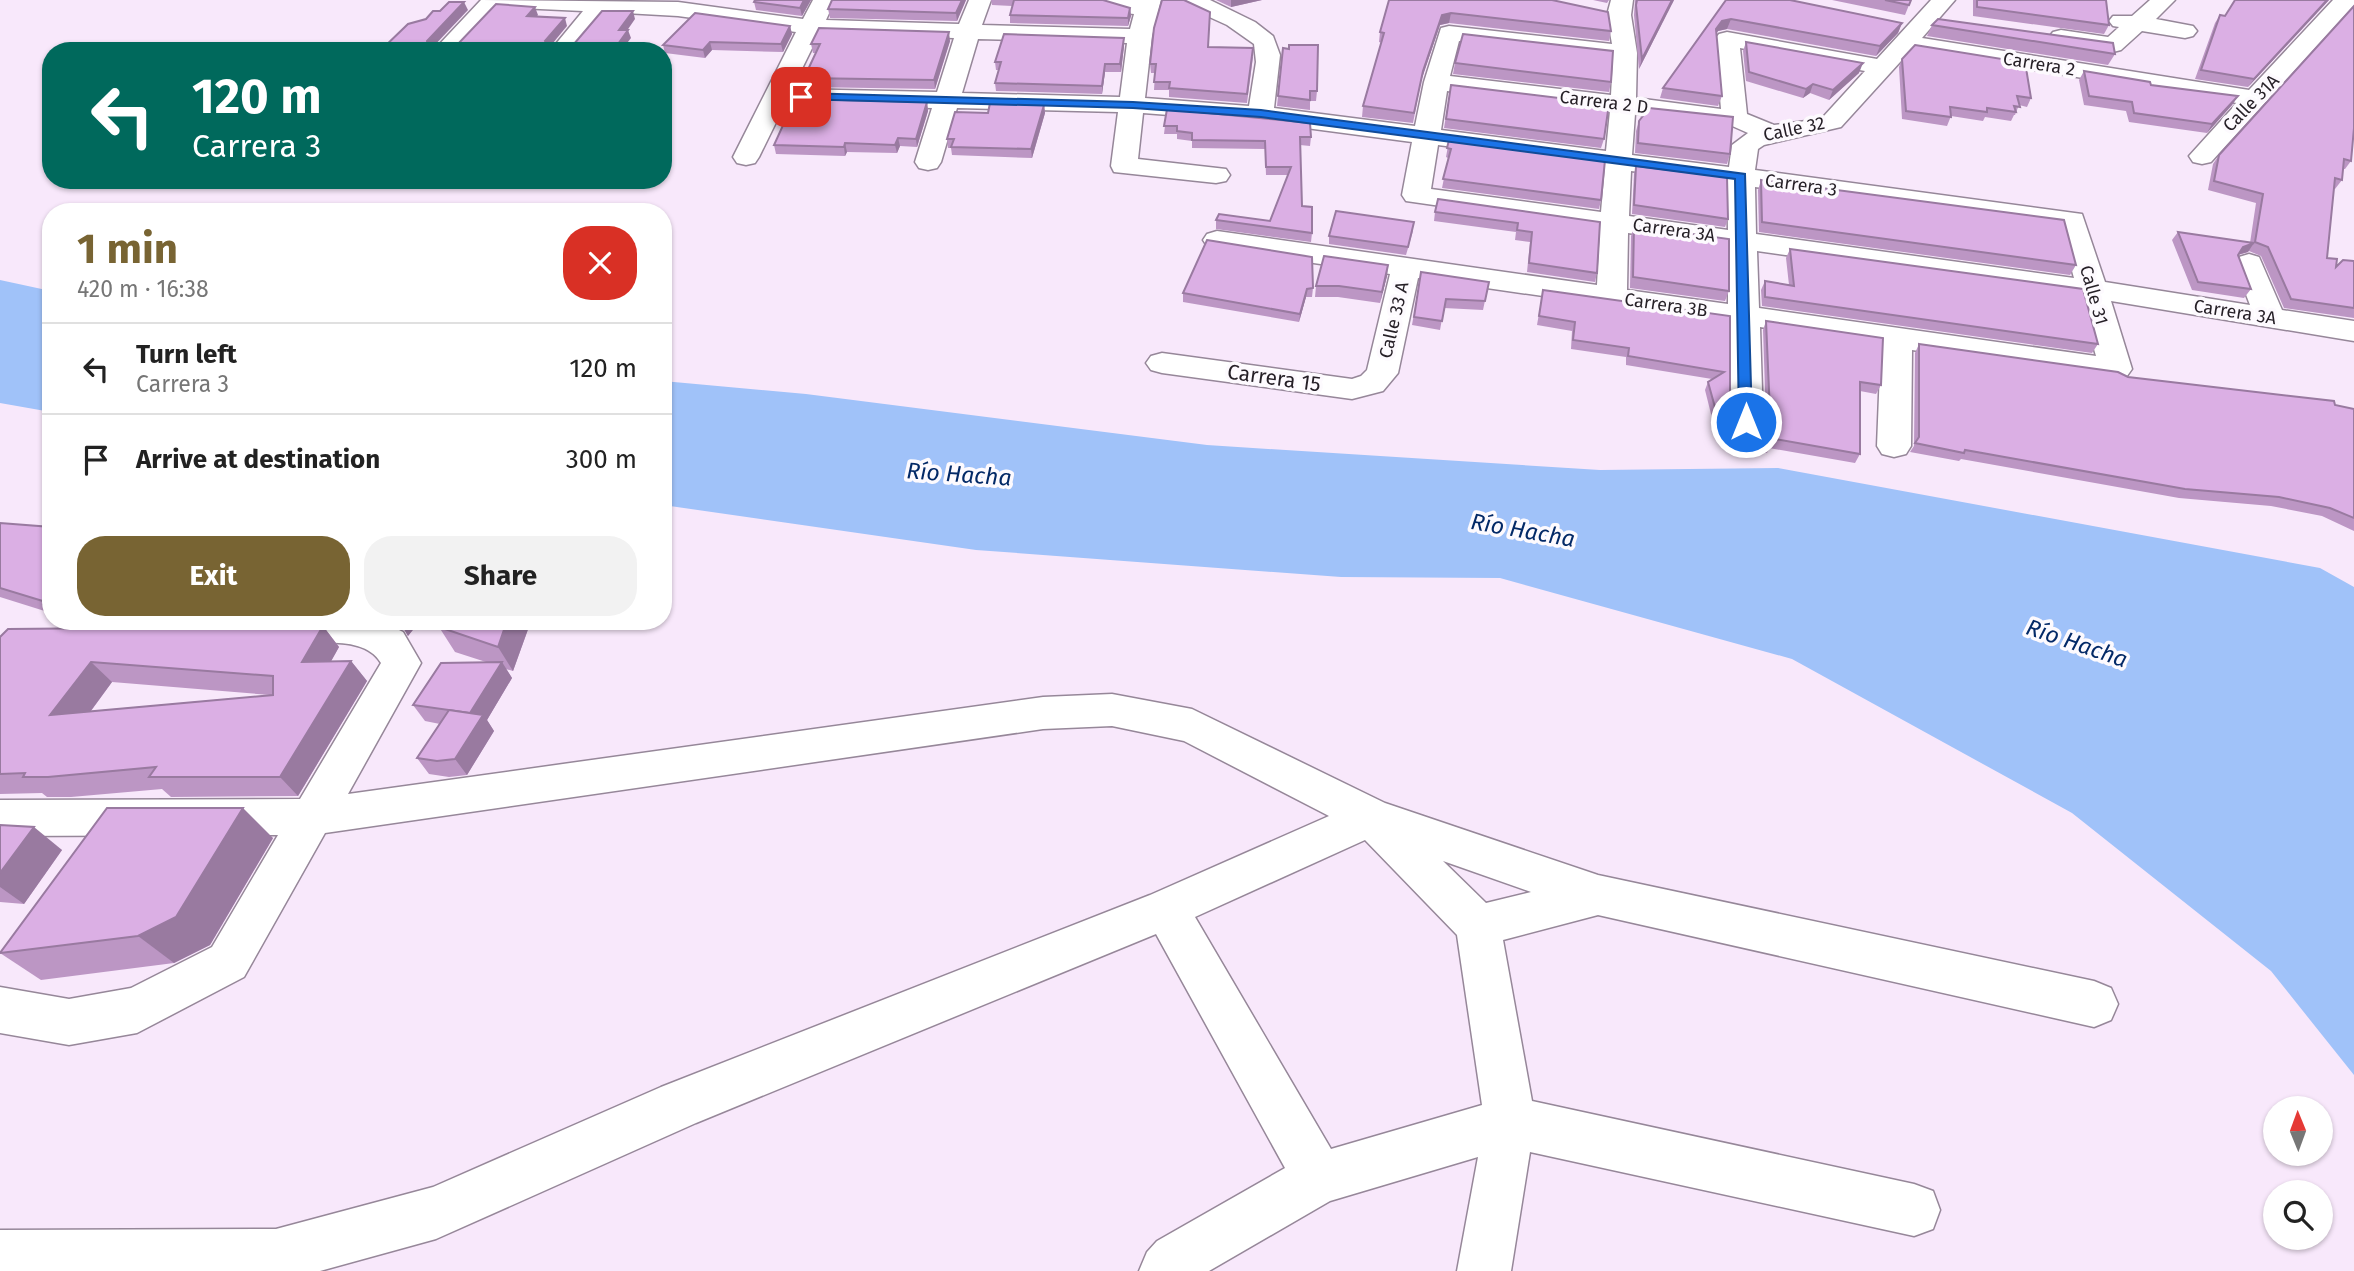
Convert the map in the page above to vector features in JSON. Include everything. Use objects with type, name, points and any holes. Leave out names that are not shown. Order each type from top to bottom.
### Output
[{"type":"street","points":[[454,42],[495,0],[678,9],[809,27],[1140,36]]},
{"type":"street","points":[[746,157],[824,0]]},
{"type":"street","points":[[928,162],[980,0]]},
{"type":"street","points":[[1110,0],[1122,6],[1149,5],[1140,36],[1124,166],[1216,175]]},
{"type":"street","points":[[1191,0],[1250,28],[1262,38],[1268,48],[1261,114]]},
{"type":"street","points":[[2034,33],[2113,45],[2164,0]]},
{"type":"street","name":"Calle 31A","points":[[2202,156],[2346,0]]},
{"type":"street","points":[[570,42],[600,6]]},
{"type":"street","points":[[1612,9],[1625,53],[1612,297]]},
{"type":"street","points":[[2096,17],[2185,31]]},
{"type":"street","name":"Calle 32","points":[[1746,422],[1741,177],[1745,145],[1770,133],[1819,128],[1832,122],[1924,22]]},
{"type":"street","name":"Carrera 2","points":[[1924,22],[2256,99]]},
{"type":"street","name":"Carrera 3A","points":[[1625,53],[1449,33],[1436,82],[1416,195],[2092,289],[2354,331]]},
{"type":"street","name":"Calle 32","points":[[1735,118],[1727,39],[1882,67]]},
{"type":"street","name":"Carrera 2 D","points":[[1436,82],[1735,118],[1770,133]]},
{"type":"street","name":"Carrera 3","points":[[776,96],[1133,105],[1261,114],[2072,220]]},
{"type":"street","name":"Calle 31","points":[[2072,220],[2116,369]]},
{"type":"street","name":"Carrera 3B","points":[[1217,240],[2116,369]]},
{"type":"street","points":[[2249,263],[2270,318]]},
{"type":"street","name":"Calle 33 A","points":[[1382,373],[1406,267]]},
{"type":"street","points":[[1894,446],[1897,338]]},
{"type":"street","name":"Carrera 15","points":[[1162,363],[1352,389],[1371,384],[1382,373]]},
{"type":"street","points":[[0,1010],[69,1022],[137,1010],[228,961],[401,663],[389,643],[364,630]]},
{"type":"street","points":[[0,818],[311,817],[1043,713],[1112,710],[1192,726],[1371,817],[1598,895],[2094,1004]]},
{"type":"street","points":[[0,1257],[276,1256],[436,1213],[679,1105],[1166,909],[1371,817]]},
{"type":"street","points":[[1371,817],[1478,926],[1510,1122],[1484,1271]]},
{"type":"street","points":[[1478,926],[1598,895]]},
{"type":"street","points":[[1166,909],[1319,1178]]},
{"type":"street","points":[[1166,1271],[1177,1260],[1319,1178],[1510,1122],[1914,1210]]},
{"type":"water","points":[[0,280],[42,289],[42,410],[0,403]]},
{"type":"water","name":"Río Hacha","points":[[672,382],[806,394],[1207,445],[1600,470],[1778,468],[2320,568],[2354,587],[2354,1075],[2271,971],[2072,813],[1792,659],[1500,578],[1341,577],[976,550],[672,506]]},
{"type":"building","points":[[804,0],[800,8],[754,2]]},
{"type":"building","points":[[832,0],[962,0],[956,13],[828,9]]},
{"type":"building","points":[[1014,0],[1103,0],[1130,8],[1128,18],[1010,15]]},
{"type":"building","points":[[1162,0],[1184,0],[1210,12],[1208,47],[1253,48],[1247,94],[1169,88],[1170,82],[1154,82],[1156,64],[1150,64],[1154,28]]},
{"type":"building","points":[[1389,0],[1552,0],[1608,12],[1611,31],[1451,13],[1442,15],[1423,71],[1414,113],[1363,106],[1384,33],[1380,32]]},
{"type":"building","points":[[1637,0],[1672,0],[1642,59],[1636,5]]},
{"type":"building","points":[[1726,0],[1790,0],[1902,23],[1880,46],[1731,19],[1722,21],[1716,29],[1722,96],[1663,88]]},
{"type":"building","points":[[1885,0],[1911,0],[1909,5]]},
{"type":"building","points":[[1977,0],[2106,0],[2109,25],[1977,7]]},
{"type":"building","points":[[2235,0],[2327,0],[2254,79],[2201,70],[2220,15],[2225,16]]},
{"type":"building","points":[[449,2],[464,2],[427,42],[389,42],[408,24],[426,19],[433,11],[440,11]]},
{"type":"building","points":[[496,4],[535,7],[527,16],[565,18],[545,41],[460,42]]},
{"type":"building","points":[[2354,6],[2354,128],[2351,161],[2344,159],[2342,180],[2335,178],[2327,258],[2337,259],[2336,267],[2343,260],[2354,261],[2354,308],[2291,299],[2268,247],[2255,242],[2263,194],[2214,181],[2219,155]]},
{"type":"building","points":[[602,11],[633,11],[619,30],[628,30],[619,42],[576,42]]},
{"type":"building","points":[[695,13],[790,26],[781,44],[710,42],[703,50],[672,46],[672,42],[666,42]]},
{"type":"building","points":[[1938,19],[2113,43],[2115,54],[1932,25]]},
{"type":"building","points":[[819,28],[949,32],[934,80],[804,78],[820,44],[811,44]]},
{"type":"building","points":[[1004,34],[1124,38],[1120,64],[1105,64],[1102,86],[995,83],[1001,62],[995,62]]},
{"type":"building","points":[[1463,34],[1613,51],[1611,82],[1455,63]]},
{"type":"building","points":[[1746,42],[1863,63],[1833,90],[1813,84],[1806,89],[1749,72]]},
{"type":"building","points":[[1289,45],[1318,45],[1317,91],[1310,91],[1310,100],[1278,96],[1283,48],[1289,49]]},
{"type":"building","points":[[1915,45],[2027,63],[2031,98],[2017,96],[2020,107],[2014,106],[2016,112],[1987,108],[1987,112],[1950,107],[1951,117],[1906,111],[1902,59]]},
{"type":"building","points":[[2084,71],[2150,82],[2151,85],[2238,96],[2212,124],[2134,113],[2132,102],[2089,96]]},
{"type":"building","points":[[1451,85],[1609,104],[1604,139],[1446,119]]},
{"type":"building","points":[[795,99],[927,102],[916,139],[898,138],[895,145],[774,145]]},
{"type":"building","points":[[990,103],[1044,105],[1031,149],[951,147],[954,139],[947,139],[955,112],[988,113]]},
{"type":"building","points":[[1649,108],[1733,117],[1730,154],[1638,143],[1639,121]]},
{"type":"building","points":[[1167,109],[1310,123],[1311,137],[1300,137],[1302,206],[1312,207],[1312,233],[1216,220],[1219,214],[1270,221],[1291,167],[1266,167],[1265,141],[1192,140],[1192,133],[1177,131],[1177,126],[1164,126]]},
{"type":"building","points":[[1449,140],[1605,160],[1601,200],[1443,179],[1451,149],[1447,148]]},
{"type":"building","points":[[1636,166],[1727,177],[1728,219],[1634,205]]},
{"type":"building","points":[[1761,180],[2064,220],[2076,265],[1762,222]]},
{"type":"building","points":[[1438,199],[1600,222],[1597,273],[1529,263],[1532,232],[1517,230],[1518,223],[1435,212]]},
{"type":"building","points":[[1336,211],[1414,222],[1408,247],[1329,236]]},
{"type":"building","points":[[1634,226],[1729,239],[1729,291],[1633,277]]},
{"type":"building","points":[[2178,232],[2254,243],[2243,247],[2238,255],[2251,289],[2198,282]]},
{"type":"building","points":[[1207,240],[1312,257],[1313,288],[1307,289],[1300,314],[1183,293]]},
{"type":"building","points":[[1790,249],[2083,289],[2098,344],[1765,297],[1765,281],[1794,286]]},
{"type":"building","points":[[1324,256],[1388,265],[1382,292],[1316,286]]},
{"type":"building","points":[[1421,272],[1489,282],[1485,301],[1446,299],[1442,321],[1414,317]]},
{"type":"building","points":[[1543,290],[1730,316],[1730,413],[1737,424],[1749,427],[1763,424],[1770,413],[1766,321],[1883,338],[1881,385],[1860,382],[1860,454],[1769,438],[1771,445],[1742,443],[1739,429],[1721,429],[1708,382],[1724,372],[1628,356],[1629,348],[1573,340],[1575,322],[1539,316]]},
{"type":"building","points":[[1919,344],[2118,372],[2128,377],[2334,401],[2335,405],[2354,409],[2354,518],[2330,508],[2279,497],[2185,489],[1915,443],[1919,437]]},
{"type":"building","points":[[0,523],[42,526],[42,601],[0,588]]},
{"type":"building","points":[[8,629],[321,630],[302,662],[351,661],[280,777],[149,777],[156,767],[23,777],[25,773],[0,774],[0,637]],"holes":[[[91,662],[273,676],[273,695],[50,715]]]},
{"type":"building","points":[[448,630],[504,630],[498,647]]},
{"type":"building","points":[[502,662],[470,713],[413,705],[441,663]]},
{"type":"building","points":[[449,710],[483,715],[455,759],[437,761],[417,758]]},
{"type":"building","points":[[107,808],[243,808],[176,917],[138,936],[0,953]]},
{"type":"building","points":[[0,825],[34,827],[0,873]]},
{"type":"route","points":[[801,97],[1133,105],[1261,114],[1741,177],[1746,422]]}]
